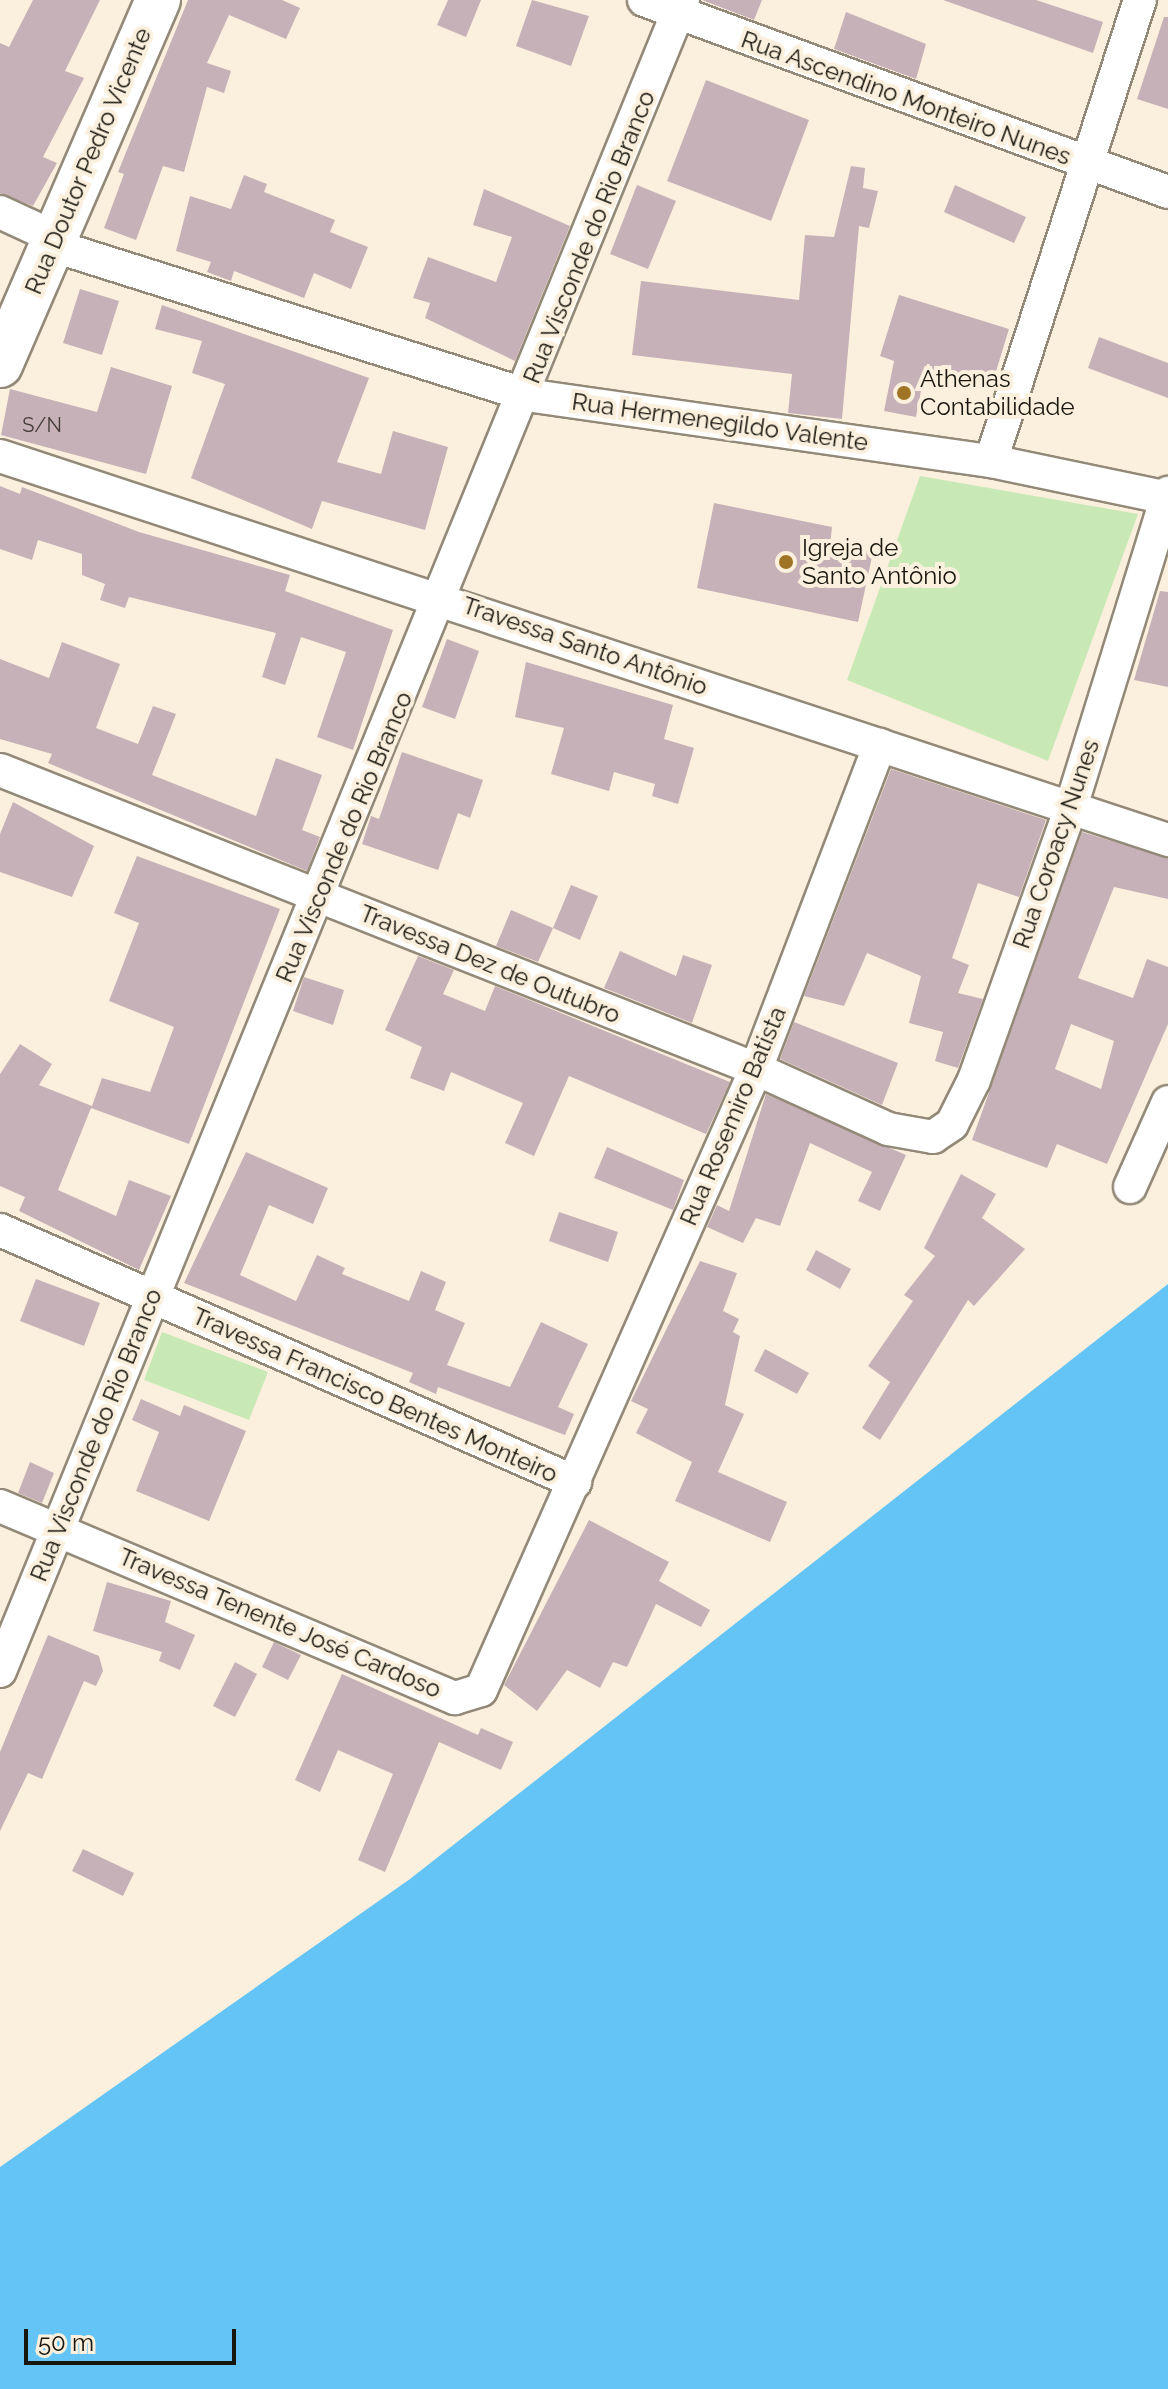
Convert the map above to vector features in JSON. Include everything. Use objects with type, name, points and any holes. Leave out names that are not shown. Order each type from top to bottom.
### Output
[{"type":"street","name":"Rua Doutor Pedro Vicente","points":[[0,365],[158,0]]},
{"type":"street","name":"Rua Ascendino Monteiro Nunes","points":[[644,0],[680,6],[1086,165],[1168,192]]},
{"type":"street","points":[[991,461],[1140,0]]},
{"type":"street","name":"Rua Visconde do Rio Branco","points":[[0,1671],[151,1297],[526,395],[680,6]]},
{"type":"street","name":"Rua Hermenegildo Valente","points":[[0,212],[53,241],[526,395],[991,461],[1167,496]]},
{"type":"street","name":"Travessa Santo Antônio","points":[[0,456],[443,598],[1168,840]]},
{"type":"street","name":"Rua Coroacy Nunes","points":[[888,1129],[933,1137],[960,1113],[1071,807],[1167,496]]},
{"type":"street","name":"Rua Rosemiro Batista","points":[[575,1482],[756,1069],[880,745]]},
{"type":"street","name":"Travessa Dez de Outubro","points":[[0,770],[756,1069],[888,1129]]},
{"type":"street","points":[[1130,1187],[1168,1102]]},
{"type":"street","name":"Travessa Francisco Bentes Monteiro","points":[[0,1230],[575,1482]]},
{"type":"street","name":"Travessa Tenente José Cardoso","points":[[0,1506],[455,1698],[471,1698],[575,1482]]},
{"type":"green space","points":[[920,476],[1138,514],[1048,761],[847,680]]},
{"type":"green space","points":[[162,1332],[268,1372],[249,1420],[144,1380]]},
{"type":"water","points":[[1168,1284],[1168,2389],[0,2389],[0,2167],[410,1879]]},
{"type":"building","points":[[33,0],[100,0],[65,71],[84,78],[43,157],[57,163],[33,206],[0,193],[0,43],[9,47]]},
{"type":"building","points":[[188,0],[282,0],[300,8],[286,39],[229,15],[207,63],[231,71],[224,93],[207,87],[184,172],[163,166],[136,240],[104,228],[124,174],[118,172]]},
{"type":"building","points":[[448,0],[481,0],[466,37],[437,25]]},
{"type":"building","points":[[532,0],[589,16],[571,66],[516,46]]},
{"type":"building","points":[[702,0],[762,0],[754,20]]},
{"type":"building","points":[[943,0],[1036,0],[1103,22],[1093,53]]},
{"type":"building","points":[[846,12],[926,44],[916,79],[834,49]]},
{"type":"building","points":[[1164,17],[1168,17],[1168,109],[1137,99]]},
{"type":"building","points":[[706,80],[809,120],[771,221],[667,181]]},
{"type":"building","points":[[851,166],[865,168],[863,188],[878,191],[869,228],[859,226],[842,419],[788,413],[792,374],[632,355],[641,281],[799,300],[805,235],[834,237]]},
{"type":"building","points":[[244,175],[267,184],[264,192],[335,220],[330,232],[368,247],[351,289],[314,273],[304,298],[234,271],[231,281],[207,272],[211,262],[176,251],[190,196],[231,209]]},
{"type":"building","points":[[637,185],[676,201],[648,269],[610,254]]},
{"type":"building","points":[[955,185],[1026,217],[1014,243],[944,212]]},
{"type":"building","points":[[484,189],[570,226],[515,361],[425,318],[430,303],[413,298],[428,257],[496,282],[512,237],[473,225]]},
{"type":"building","points":[[80,289],[119,301],[102,355],[63,343]]},
{"type":"building","points":[[899,295],[1009,329],[990,391],[925,370],[916,417],[884,411],[894,361],[880,356]]},
{"type":"building","points":[[162,305],[369,378],[337,462],[381,474],[393,431],[448,447],[425,530],[322,501],[312,529],[191,478],[225,384],[192,373],[202,341],[155,329]]},
{"type":"building","points":[[1099,337],[1168,363],[1168,398],[1088,368]]},
{"type":"building","points":[[111,367],[172,386],[146,474],[1,435],[10,389],[97,412]]},
{"type":"building","points":[[0,486],[20,494],[22,487],[139,532],[290,575],[285,591],[393,630],[353,750],[317,737],[346,652],[301,637],[285,685],[262,677],[276,633],[129,597],[125,608],[100,600],[105,584],[82,575],[82,554],[38,540],[32,560],[0,549]]},
{"type":"building","name":"Igreja de Santo Antônio","points":[[714,503],[832,527],[830,546],[873,552],[858,622],[697,588]]},
{"type":"building","points":[[1160,591],[1168,592],[1168,687],[1134,680]]},
{"type":"building","points":[[447,639],[479,651],[455,719],[422,707]]},
{"type":"building","points":[[62,642],[120,664],[96,728],[138,744],[153,706],[176,714],[152,775],[256,816],[276,758],[322,775],[302,830],[320,837],[307,871],[48,763],[52,754],[0,739],[0,659],[49,678]]},
{"type":"building","points":[[526,662],[673,705],[664,739],[694,748],[678,804],[652,796],[655,784],[614,772],[609,791],[551,774],[564,728],[515,717]]},
{"type":"building","points":[[402,752],[483,780],[470,818],[458,813],[438,870],[362,844],[371,816],[379,819]]},
{"type":"building","points":[[891,769],[1046,820],[1019,897],[978,883],[952,958],[969,965],[958,993],[983,999],[958,1068],[935,1061],[943,1032],[909,1023],[921,976],[867,953],[844,1006],[804,996]]},
{"type":"building","points":[[13,802],[94,846],[72,897],[0,872],[0,834]]},
{"type":"building","points":[[1082,832],[1168,858],[1168,899],[1114,887],[1078,978],[1133,998],[1147,959],[1168,967],[1168,1024],[1107,1164],[1057,1144],[1047,1168],[972,1140]],"holes":[[[1071,1024],[1114,1041],[1101,1089],[1055,1069]]]},
{"type":"building","points":[[137,856],[280,909],[189,1144],[91,1108],[58,1190],[116,1216],[129,1180],[171,1196],[139,1270],[19,1211],[25,1197],[0,1186],[0,1074],[20,1044],[52,1064],[39,1085],[92,1106],[102,1078],[150,1092],[174,1027],[109,1001],[139,923],[114,913]]},
{"type":"building","points":[[571,885],[598,896],[580,940],[553,928]]},
{"type":"building","points":[[511,910],[553,928],[538,962],[496,946]]},
{"type":"building","points":[[620,951],[676,976],[683,955],[712,965],[692,1023],[604,988]]},
{"type":"building","points":[[418,956],[454,970],[443,994],[485,1011],[495,986],[730,1082],[706,1134],[569,1076],[534,1156],[505,1143],[523,1103],[451,1072],[444,1091],[410,1078],[422,1047],[385,1030]]},
{"type":"building","points":[[304,977],[344,990],[333,1025],[293,1011]]},
{"type":"building","points":[[794,1022],[898,1063],[882,1105],[780,1059]]},
{"type":"building","points":[[766,1094],[906,1155],[880,1211],[858,1201],[872,1172],[810,1143],[780,1226],[756,1218],[743,1243],[707,1227],[717,1205],[729,1211]]},
{"type":"building","points":[[607,1147],[684,1180],[673,1210],[594,1178]]},
{"type":"building","points":[[246,1152],[328,1188],[313,1224],[269,1205],[240,1275],[296,1301],[317,1255],[345,1268],[342,1274],[409,1301],[421,1271],[446,1282],[435,1310],[465,1323],[447,1365],[510,1387],[541,1322],[588,1344],[558,1407],[574,1414],[565,1435],[438,1387],[436,1394],[409,1382],[413,1373],[184,1283]]},
{"type":"building","points":[[961,1174],[996,1194],[982,1218],[1025,1249],[974,1306],[968,1300],[880,1440],[862,1428],[890,1382],[868,1366],[913,1301],[904,1295],[935,1256],[924,1248]]},
{"type":"building","points":[[559,1212],[618,1232],[608,1262],[549,1241]]},
{"type":"building","points":[[816,1250],[851,1269],[840,1289],[806,1270]]},
{"type":"building","points":[[700,1261],[737,1273],[723,1311],[739,1319],[733,1332],[740,1336],[725,1405],[744,1414],[718,1472],[787,1502],[770,1542],[675,1501],[692,1462],[636,1433],[648,1409],[631,1401]]},
{"type":"building","points":[[36,1279],[100,1303],[84,1346],[20,1321]]},
{"type":"building","points":[[765,1349],[809,1373],[797,1394],[754,1371]]},
{"type":"building","points":[[141,1399],[180,1416],[184,1405],[246,1431],[209,1521],[136,1491],[159,1432],[132,1420]]},
{"type":"building","points":[[30,1462],[54,1473],[42,1503],[18,1493]]},
{"type":"building","points":[[589,1520],[669,1562],[659,1581],[710,1610],[701,1627],[656,1604],[627,1667],[613,1662],[600,1688],[567,1670],[537,1711],[504,1685]]},
{"type":"building","points":[[107,1582],[171,1601],[165,1622],[195,1635],[180,1670],[159,1661],[162,1652],[93,1631]]},
{"type":"building","points":[[48,1635],[99,1656],[103,1671],[96,1686],[84,1681],[42,1779],[28,1773],[0,1831],[0,1752]]},
{"type":"building","points":[[274,1642],[301,1655],[288,1680],[262,1667]]},
{"type":"building","points":[[235,1662],[257,1674],[235,1717],[213,1706]]},
{"type":"building","points":[[342,1674],[478,1735],[481,1728],[513,1742],[501,1770],[439,1742],[385,1872],[358,1860],[393,1774],[338,1750],[320,1792],[295,1780]]},
{"type":"building","points":[[83,1849],[134,1873],[123,1896],[72,1871]]},
{"type":"place","name":"Athenas Contabilidade","points":[[904,393]]},
{"type":"place","name":"Igreja de Santo Antônio","points":[[786,562]]}]
